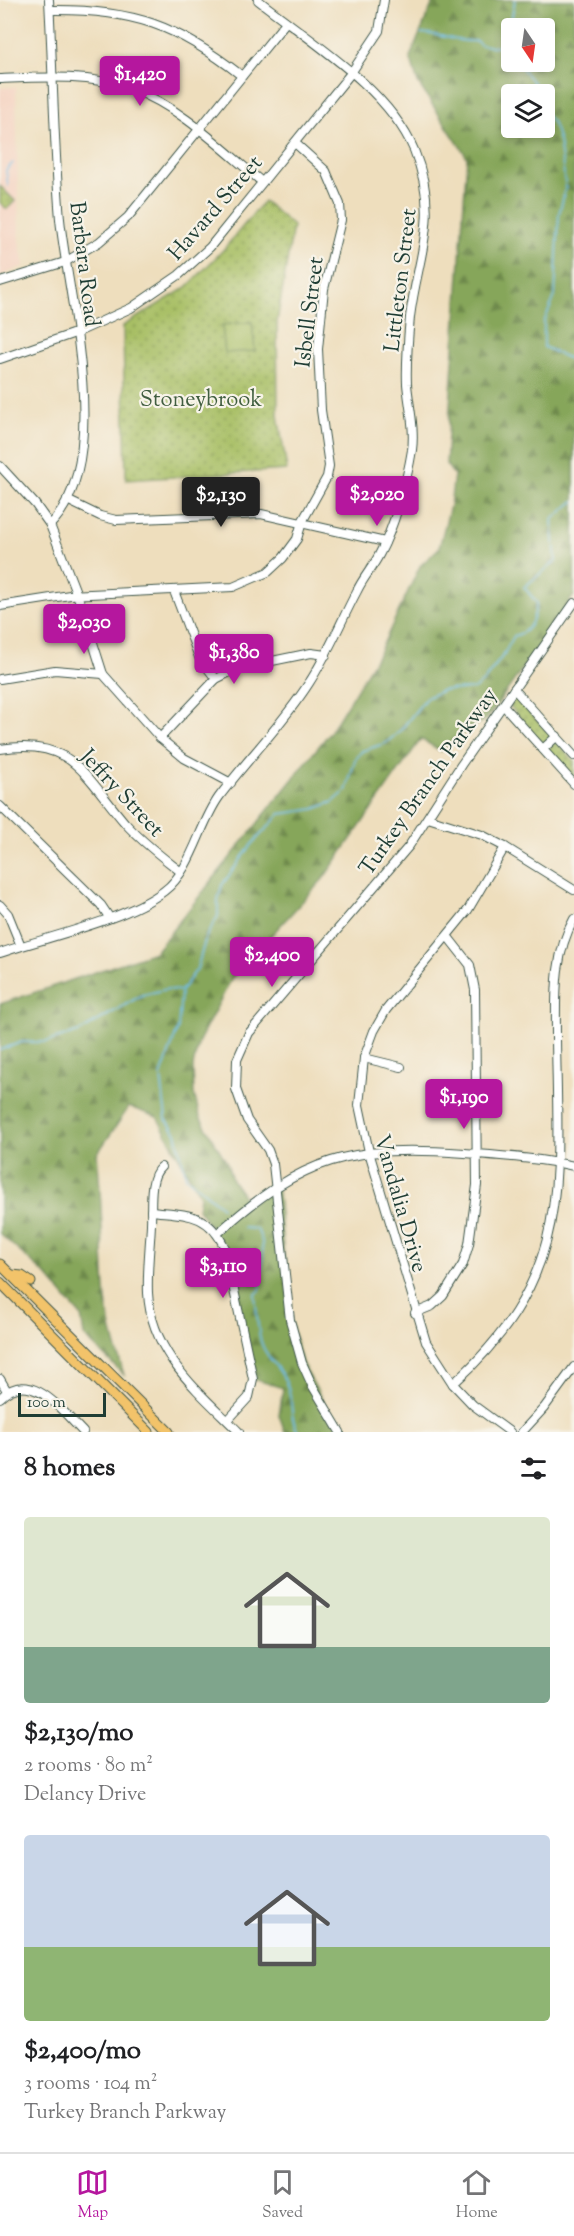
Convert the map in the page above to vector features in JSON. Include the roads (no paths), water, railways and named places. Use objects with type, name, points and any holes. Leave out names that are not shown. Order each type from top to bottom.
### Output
[{"type":"main road","points":[[6,1269],[32,1282]]},
{"type":"main road","points":[[6,1269],[169,1432]]},
{"type":"main road","points":[[0,1282],[149,1432]]},
{"type":"main road","points":[[41,1323],[50,1314]]},
{"type":"street","name":"Barbara Road","points":[[49,0],[65,262],[78,332],[83,444],[77,473],[67,500],[50,525]]},
{"type":"street","name":"Littleton Street","points":[[0,953],[109,917],[152,899],[165,890],[181,872],[206,817],[290,711],[326,655],[358,589],[385,542],[412,450],[407,356],[411,313],[428,231],[428,202],[413,148],[398,120],[378,97],[258,0]]},
{"type":"street","name":"Havard Street","points":[[0,359],[78,332],[131,308],[179,275],[210,247],[351,73],[379,31],[384,0]]},
{"type":"street","points":[[50,10],[112,12],[157,24],[194,41],[242,76]]},
{"type":"street","points":[[0,282],[65,262],[99,242],[128,217],[286,22]]},
{"type":"street","points":[[0,79],[100,81],[130,88],[164,105],[262,182]]},
{"type":"street","name":"Isbell Street","points":[[0,606],[78,596],[233,587],[258,578],[283,558],[297,539],[302,522],[324,483],[329,466],[321,410],[318,349],[324,289],[341,220],[340,204],[326,171],[296,143]]},
{"type":"street","points":[[0,466],[29,497],[50,525],[78,596],[103,674],[160,738],[184,758],[231,783]]},
{"type":"street","points":[[67,500],[100,516],[116,520],[261,514],[385,542]]},
{"type":"street","points":[[174,591],[199,657],[216,679]]},
{"type":"street","name":"Turkey Branch Parkway","points":[[340,1432],[312,1385],[290,1320],[277,1184],[268,1150],[247,1120],[236,1089],[237,1060],[249,1033],[380,882],[428,818],[574,603]]},
{"type":"street","points":[[160,738],[216,679],[238,668],[311,652],[326,655]]},
{"type":"street","points":[[0,678],[55,670],[103,674]]},
{"type":"street","points":[[514,689],[574,756]]},
{"type":"street","points":[[503,705],[574,784]]},
{"type":"street","points":[[543,749],[557,736]]},
{"type":"street","name":"Jeffry Street","points":[[0,749],[32,746],[48,749],[73,761],[146,845],[181,872]]},
{"type":"street","points":[[0,806],[101,905],[109,917]]},
{"type":"street","points":[[428,818],[482,835],[574,890]]},
{"type":"street","name":"Vandalia Drive","points":[[505,847],[483,889],[448,937],[386,1010],[374,1031],[364,1058],[359,1106],[369,1152],[415,1313],[426,1342],[453,1384],[473,1405],[510,1432]]},
{"type":"street","points":[[0,905],[8,914],[21,946]]},
{"type":"street","points":[[453,1384],[476,1364],[502,1333],[532,1284],[552,1222],[558,1162],[556,975],[566,937],[574,920]]},
{"type":"street","points":[[415,1313],[432,1306],[443,1296],[463,1264],[474,1211],[477,1154],[475,990],[470,965],[448,937]]},
{"type":"street","points":[[364,1058],[401,1067]]},
{"type":"street","points":[[218,1233],[277,1184],[326,1162],[369,1152],[412,1149],[558,1162],[574,1166]]},
{"type":"street","points":[[161,1167],[154,1177],[148,1293],[156,1330],[177,1369],[239,1432]]},
{"type":"street","points":[[151,1211],[195,1216],[218,1233],[225,1248],[253,1379],[249,1397],[228,1420]]},
{"type":"street","points":[[522,1432],[544,1408],[574,1367]]},
{"type":"street","points":[[0,1379],[7,1391]]},
{"type":"street","points":[[0,1398],[7,1391],[17,1388],[37,1389],[83,1432]]},
{"type":"waterway","points":[[512,18],[515,0]]},
{"type":"waterway","points":[[421,33],[501,47]]},
{"type":"waterway","points":[[525,72],[534,84]]},
{"type":"waterway","points":[[555,129],[566,187],[559,214],[555,296],[544,322],[544,347],[574,361]]},
{"type":"waterway","points":[[8,186],[6,170],[13,163]]},
{"type":"waterway","points":[[0,1050],[22,1042],[46,1042],[79,1032],[142,995],[167,989],[181,991],[197,969],[206,937],[218,916],[218,900],[222,885],[252,844],[280,814],[314,809],[333,802],[346,791],[355,760],[362,751],[386,743],[400,731],[426,698],[443,690],[474,689],[484,681],[514,636],[528,628],[533,620],[537,603],[524,587],[556,561],[552,520],[574,501]]},
{"type":"waterway","points":[[181,993],[178,1028],[161,1076],[166,1119],[176,1133],[186,1177],[222,1207]]},
{"type":"waterway","points":[[243,1228],[257,1229],[262,1241],[260,1290],[255,1295],[260,1337],[264,1349],[286,1383],[298,1432]]},
{"type":"park label","name":"Stoneybrook","points":[[201,398]]}]
